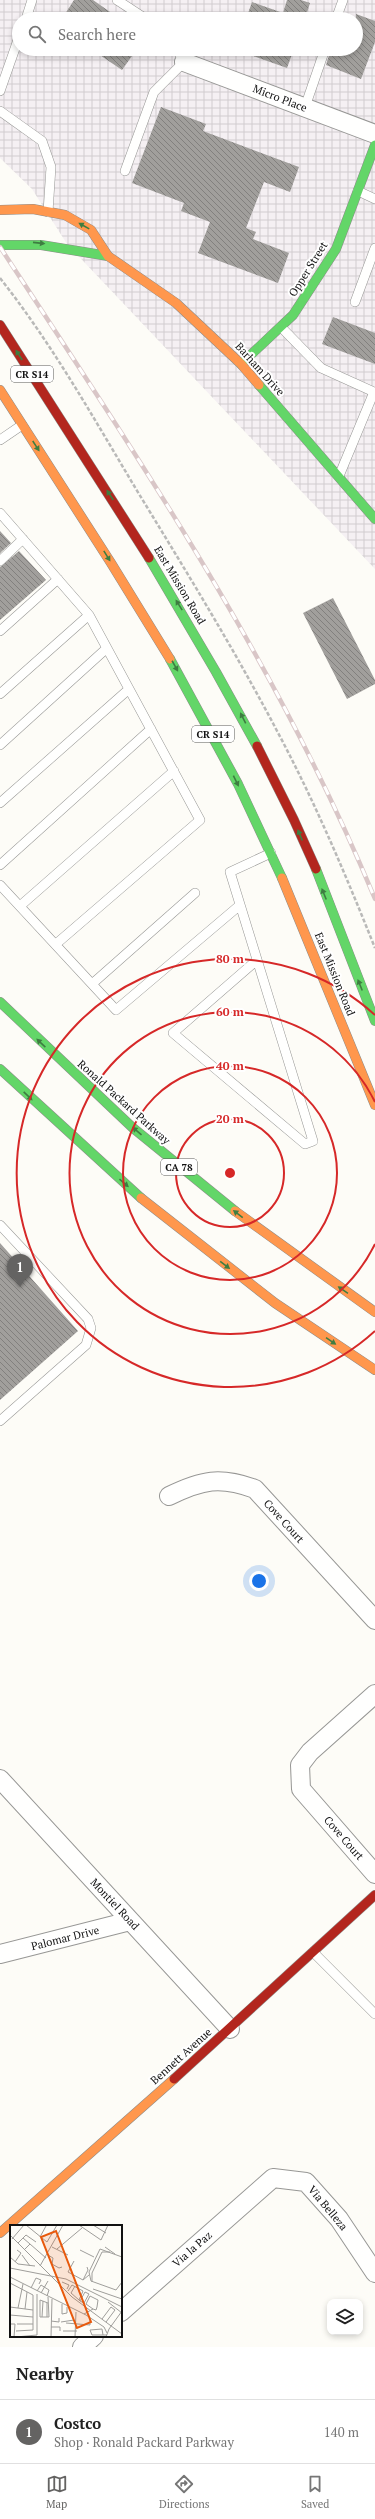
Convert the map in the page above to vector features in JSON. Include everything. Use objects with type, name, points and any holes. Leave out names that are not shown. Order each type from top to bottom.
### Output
[{"type":"main road","name":"Opper Street","points":[[241,364],[293,315],[336,249],[375,145]]},
{"type":"main road","name":"Barham Drive","points":[[0,210],[33,209],[65,215],[91,230],[108,256],[176,303],[241,364],[375,519]]},
{"type":"main road","name":"Barham Drive","points":[[0,245],[20,242],[41,243],[108,256]]},
{"type":"main road","name":"East Mission Road","points":[[0,324],[191,624],[282,795],[315,871],[375,1021]]},
{"type":"main road","name":"East Mission Road","points":[[0,390],[161,642],[216,741],[274,852],[375,1105]]},
{"type":"main road","points":[[304,863],[315,871]]},
{"type":"main road","name":"Ronald Packard Parkway","points":[[0,1002],[87,1086],[204,1187],[270,1238],[375,1312]]},
{"type":"main road","points":[[0,1069],[57,1123],[165,1218],[299,1320],[375,1370]]},
{"type":"main road","name":"Bennett Avenue","points":[[0,2233],[230,2029],[375,1895]]},
{"type":"street","name":"Micro Place","points":[[183,56],[305,107],[375,134]]},
{"type":"street","name":"Cove Court","points":[[169,1496],[191,1485],[216,1480],[234,1481],[255,1489],[375,1620]]},
{"type":"street","name":"Cove Court","points":[[375,1694],[310,1752],[300,1765],[301,1789],[375,1874]]},
{"type":"street","name":"Montiel Road","points":[[0,1779],[230,2029]]},
{"type":"street","name":"Palomar Drive","points":[[0,1954],[130,1921]]},
{"type":"street","name":"Via Belleza","points":[[264,2186],[273,2178],[306,2182],[339,2219],[375,2273]]},
{"type":"street","name":"Via la Paz","points":[[122,2311],[264,2186]]},
{"type":"street","points":[[82,2347],[93,2337]]},
{"type":"lane","points":[[28,12],[32,0]]},
{"type":"lane","points":[[117,0],[135,12]]},
{"type":"lane","points":[[339,12],[343,0]]},
{"type":"lane","points":[[0,91],[13,56]]},
{"type":"lane","points":[[125,171],[154,92],[180,56]]},
{"type":"lane","points":[[305,107],[323,56]]},
{"type":"lane","points":[[0,111],[42,141],[51,167],[48,212]]},
{"type":"lane","points":[[358,191],[375,198]]},
{"type":"lane","points":[[355,302],[375,248]]},
{"type":"lane","points":[[281,327],[321,368],[374,392],[339,477]]},
{"type":"lane","points":[[0,440],[22,425]]},
{"type":"lane","points":[[0,513],[89,615],[200,820],[56,944]]},
{"type":"lane","points":[[0,561],[23,539]]},
{"type":"lane","points":[[0,630],[58,579]]},
{"type":"lane","points":[[0,694],[89,615]]},
{"type":"lane","points":[[0,744],[107,648]]},
{"type":"lane","points":[[0,803],[130,689]]},
{"type":"lane","points":[[0,864],[151,729]]},
{"type":"lane","points":[[20,906],[174,771]]},
{"type":"lane","points":[[257,960],[173,1033],[305,1144],[313,1141],[230,872],[274,852]]},
{"type":"lane","points":[[0,885],[116,1010],[240,905]]},
{"type":"lane","points":[[92,984],[195,893]]},
{"type":"lane","points":[[0,1225],[88,1318],[91,1328],[86,1344],[0,1421]]},
{"type":"lane","points":[[313,1952],[375,2014]]},
{"type":"shaded area","points":[[0,0],[375,0],[375,569],[67,244],[32,189],[0,158]]},
{"type":"building","points":[[74,0],[93,0],[110,12],[66,12]]},
{"type":"building","points":[[287,0],[301,0],[310,3],[307,12],[283,12]]},
{"type":"building","points":[[252,2],[280,12],[248,12]]},
{"type":"building","points":[[363,17],[375,21],[375,42],[361,79],[326,65],[329,56],[363,56]]},
{"type":"building","points":[[101,56],[132,56],[122,70]]},
{"type":"building","points":[[253,56],[291,56],[287,68]]},
{"type":"building","points":[[161,107],[206,124],[203,131],[299,167],[290,192],[264,182],[246,228],[256,232],[253,239],[289,253],[278,283],[198,253],[210,222],[181,211],[184,203],[132,183]]},
{"type":"building","points":[[333,317],[375,333],[375,364],[322,344]]},
{"type":"building","points":[[0,531],[11,543],[0,553]]},
{"type":"building","points":[[19,551],[46,580],[0,620],[0,567]]},
{"type":"building","points":[[333,598],[375,680],[375,684],[347,699],[303,613]]},
{"type":"building","points":[[0,1243],[78,1331],[0,1400]]},
{"type":"railway","points":[[0,247],[154,484],[250,645],[295,728],[337,812],[375,899]]},
{"type":"traffic: fast","points":[[241,364],[293,315],[336,249],[375,145]]},
{"type":"traffic: fast","points":[[0,245],[41,245],[108,256]]},
{"type":"traffic: fast","points":[[259,385],[375,519]]},
{"type":"traffic: fast","points":[[149,558],[216,672],[257,746]]},
{"type":"traffic: fast","points":[[170,659],[238,784],[282,878]]},
{"type":"traffic: fast","points":[[316,869],[375,1021]]},
{"type":"traffic: fast","points":[[0,1002],[133,1128],[235,1211]]},
{"type":"traffic: fast","points":[[0,1069],[141,1198]]},
{"type":"traffic: slow","points":[[0,210],[33,209],[65,215],[91,230],[108,256],[176,303],[241,364],[259,385]]},
{"type":"traffic: slow","points":[[0,390],[111,563],[170,659]]},
{"type":"traffic: slow","points":[[282,878],[375,1105]]},
{"type":"traffic: slow","points":[[141,1198],[275,1303],[375,1370]]},
{"type":"traffic: slow","points":[[235,1211],[375,1312]]},
{"type":"traffic: slow","points":[[0,2233],[174,2079]]},
{"type":"traffic: jam","points":[[0,325],[149,558]]},
{"type":"traffic: jam","points":[[257,746],[294,820],[316,869]]},
{"type":"traffic: jam","points":[[174,2079],[375,1895]]},
{"type":"place","name":"Costco","points":[[20,1287]]}]
